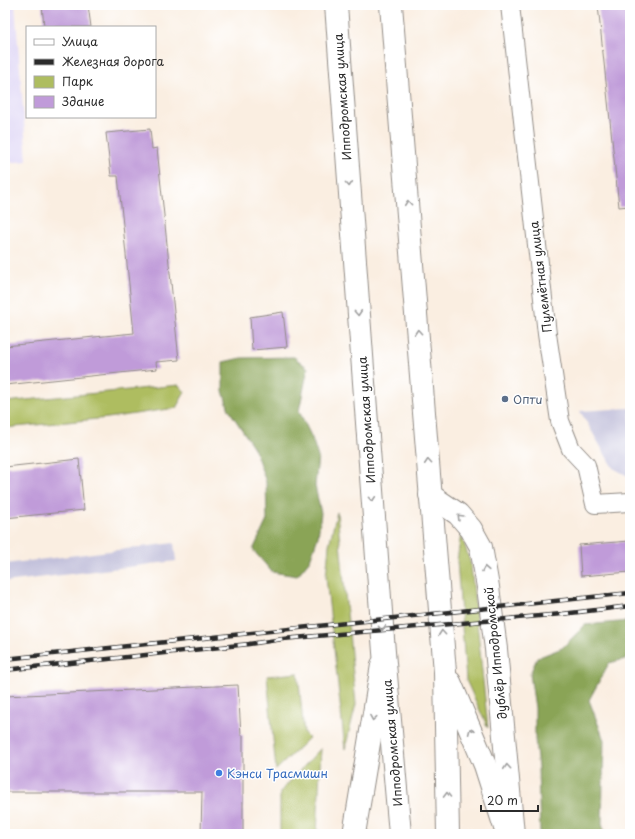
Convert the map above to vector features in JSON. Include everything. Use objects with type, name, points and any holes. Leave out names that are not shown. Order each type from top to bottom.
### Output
[{"type":"main road","name":"Ипподромская улица","points":[[336,5],[384,652],[400,834]]},
{"type":"main road","points":[[391,5],[414,270],[430,495],[445,672],[448,834]]},
{"type":"main road","name":"дублёр Ипподромской","points":[[430,495],[458,514],[471,529],[481,547],[495,641],[513,834]]},
{"type":"main road","points":[[354,834],[384,652]]},
{"type":"main road","points":[[445,672],[485,765],[507,834]]},
{"type":"street","name":"Пулемётная улица","points":[[510,5],[546,326],[560,421],[571,449],[586,465],[595,504],[630,502]]},
{"type":"shaded area","points":[[5,5],[15,5],[27,161],[5,163]]},
{"type":"shaded area","points":[[630,408],[630,477],[613,468],[580,411]]},
{"type":"shaded area","points":[[174,543],[176,561],[5,582],[5,564]]},
{"type":"green space","points":[[294,357],[308,368],[299,411],[312,438],[318,457],[315,486],[321,513],[318,537],[310,560],[297,576],[272,572],[253,550],[267,520],[266,482],[254,448],[229,410],[223,391],[223,362],[241,358]]},
{"type":"green space","points":[[179,385],[185,392],[176,408],[108,418],[5,428],[5,402]]},
{"type":"green space","points":[[337,512],[356,704],[345,749],[326,577],[329,545]]},
{"type":"green space","points":[[461,533],[471,565],[488,728],[466,680],[457,561]]},
{"type":"green space","points":[[630,621],[630,658],[609,663],[589,700],[604,740],[602,824],[605,834],[540,834],[538,769],[535,739],[535,708],[530,674],[537,658],[562,648],[585,625]]},
{"type":"green space","points":[[298,673],[304,733],[309,738],[276,770],[267,676]]},
{"type":"green space","points":[[321,748],[317,834],[280,834],[280,792]]},
{"type":"building","points":[[42,5],[88,5],[91,26],[44,26]]},
{"type":"building","points":[[598,5],[630,5],[630,206],[619,207]]},
{"type":"building","points":[[150,129],[152,149],[157,148],[179,360],[156,362],[157,369],[5,385],[5,346],[134,333],[118,176],[111,176],[106,133]]},
{"type":"building","points":[[283,312],[287,347],[252,350],[250,317]]},
{"type":"building","points":[[79,459],[84,510],[5,518],[5,467]]},
{"type":"building","points":[[630,541],[630,572],[581,576],[579,545]]},
{"type":"building","points":[[238,685],[241,735],[243,735],[243,834],[201,834],[202,792],[5,792],[5,696]]},
{"type":"railway","points":[[5,659],[630,593]]},
{"type":"railway","points":[[5,670],[249,644],[283,639],[562,614],[630,606]]},
{"type":"place","name":"Опти","points":[[505,399]]},
{"type":"place","name":"Кэнси Трасмишн","points":[[219,773]]}]
